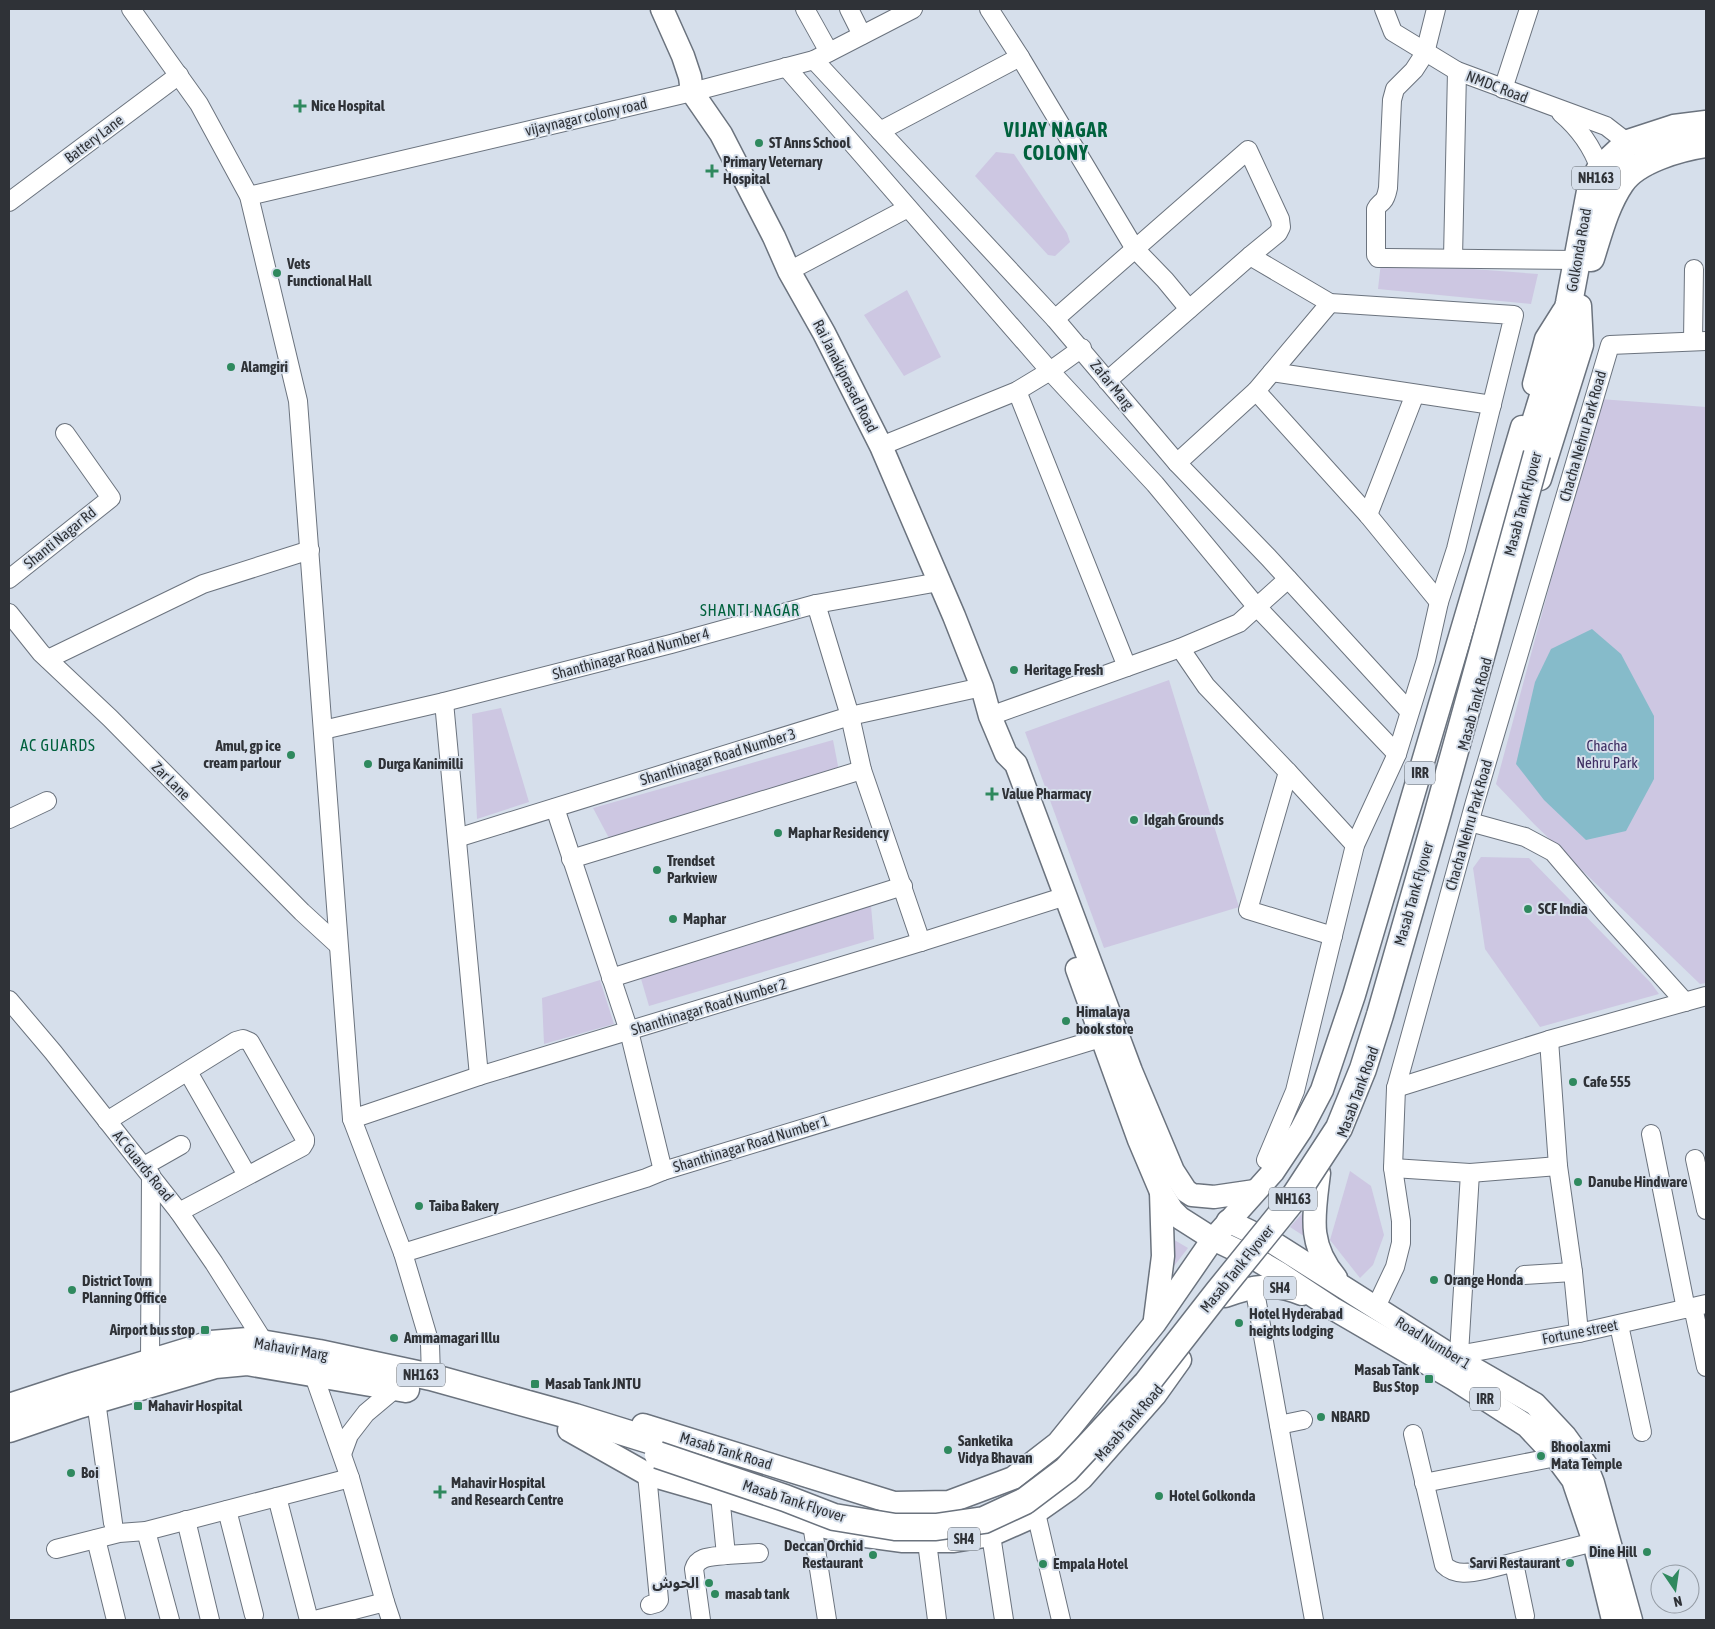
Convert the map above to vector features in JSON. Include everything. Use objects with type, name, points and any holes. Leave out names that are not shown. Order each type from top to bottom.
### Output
[{"type":"highway","name":"Golkonda Road","points":[[1574,304],[1577,260],[1591,186],[1600,169],[1628,143],[1674,128],[1706,124]]},
{"type":"highway","name":"Golkonda Road","points":[[1574,304],[1604,218],[1621,182],[1633,170],[1660,156],[1706,144]]},
{"type":"highway","name":"Masab Tank Flyover","points":[[572,1424],[656,1458],[835,1502],[898,1514],[938,1513],[980,1504],[1023,1485],[1061,1457],[1098,1418],[1278,1202],[1331,1120],[1348,1083],[1526,451],[1565,342],[1574,304]]},
{"type":"highway","name":"Mahavir Marg","points":[[9,1429],[25,1409],[150,1363],[211,1344],[248,1341],[264,1342],[431,1377],[572,1424]]},
{"type":"highway","name":"Mahavir Marg","points":[[25,1409],[96,1401],[215,1364],[247,1362],[424,1392],[495,1412],[572,1424]]},
{"type":"main road","name":"Rai Janakiprasad Road","points":[[662,9],[685,63],[690,77],[692,92],[721,134],[774,238],[789,272],[824,333],[881,446],[940,582],[1006,754],[1016,764],[1060,898]]},
{"type":"main road","name":"Masab Tank Road","points":[[572,1424],[636,1423],[894,1503],[949,1502],[1013,1478],[1058,1443],[1155,1323],[1228,1221],[1278,1165],[1301,1130],[1322,1090],[1354,995],[1546,339],[1574,304]]},
{"type":"main road","name":"Masab Tank Road","points":[[656,1458],[720,1495],[812,1524],[903,1541],[954,1541],[991,1535],[1036,1513],[1082,1478],[1155,1395],[1225,1296],[1272,1242],[1341,1140],[1360,1097],[1435,849],[1500,612],[1582,345],[1574,304]]},
{"type":"main road","points":[[1400,840],[1435,849]]},
{"type":"main road","points":[[1060,898],[1101,1038],[1139,1140],[1161,1192],[1163,1256],[1155,1323]]},
{"type":"main road","points":[[1060,898],[1173,1171],[1186,1191],[1192,1195],[1214,1196],[1255,1191]]},
{"type":"main road","name":"IRR","points":[[1319,1173],[1314,1216],[1315,1240],[1325,1265],[1344,1288]]},
{"type":"main road","name":"Road Number 1","points":[[1161,1192],[1172,1210],[1180,1218],[1213,1240],[1257,1260],[1332,1308],[1454,1380],[1527,1426],[1556,1457],[1573,1480],[1594,1542],[1613,1620]]},
{"type":"main road","name":"Road Number 1","points":[[1228,1221],[1272,1242],[1534,1404],[1565,1436],[1586,1465],[1593,1483],[1630,1620]]},
{"type":"main road","name":"SH4","points":[[1225,1296],[1254,1286],[1273,1286],[1295,1291],[1332,1308]]},
{"type":"main road","points":[[1140,1341],[1176,1365]]},
{"type":"main road","points":[[1121,1366],[1155,1395]]},
{"type":"street","points":[[131,9],[198,104],[249,196],[298,401],[352,1120],[403,1253],[430,1344],[431,1377]]},
{"type":"street","name":"Zafar Marg","points":[[805,9],[822,56],[880,131],[1082,348],[1177,463],[1288,579],[1409,711]]},
{"type":"street","points":[[849,9],[862,35]]},
{"type":"street","name":"vijaynagar colony road","points":[[249,196],[692,92],[786,67],[822,56],[913,9]]},
{"type":"street","points":[[989,9],[1020,57],[1135,249],[1189,309]]},
{"type":"street","name":"NMDC Road","points":[[1384,9],[1393,32],[1457,71],[1606,126],[1628,143]]},
{"type":"street","points":[[1436,9],[1425,53],[1414,70],[1395,89],[1392,100],[1388,188],[1383,201],[1377,206],[1376,210],[1375,253],[1378,258],[1577,260]]},
{"type":"street","points":[[1503,89],[1529,9]]},
{"type":"street","points":[[880,131],[1020,57]]},
{"type":"street","points":[[786,67],[1050,372],[1155,484],[1256,606],[1397,754]]},
{"type":"street","points":[[1453,258],[1457,71]]},
{"type":"street","name":"Battery Lane","points":[[9,202],[179,75]]},
{"type":"street","points":[[1557,109],[1580,131],[1594,152],[1600,169]]},
{"type":"street","points":[[1055,319],[1248,150],[1280,219],[1281,227],[1278,233],[1107,380]]},
{"type":"street","points":[[789,272],[908,208]]},
{"type":"street","points":[[1250,256],[1330,303],[1514,315],[1456,549],[1439,602],[1426,660],[1397,754],[1355,845],[1295,1091],[1266,1160]]},
{"type":"street","points":[[1694,269],[1700,341]]},
{"type":"street","points":[[1177,463],[1256,391],[1330,303]]},
{"type":"street","name":"Chacha Nehru Park Road","points":[[1376,1307],[1395,1267],[1401,1243],[1401,1221],[1393,1168],[1396,1088],[1470,822],[1610,345],[1700,341]]},
{"type":"street","points":[[881,446],[1017,391],[1050,372],[1082,348]]},
{"type":"street","points":[[1272,372],[1492,405]]},
{"type":"street","points":[[1017,391],[1127,667]]},
{"type":"street","points":[[1256,391],[1368,515],[1439,602]]},
{"type":"street","points":[[1368,515],[1415,394]]},
{"type":"street","name":"Shanti Nagar Rd","points":[[9,579],[111,498],[65,432]]},
{"type":"street","points":[[48,660],[203,584],[310,550]]},
{"type":"street","points":[[990,716],[1180,648],[1239,623],[1288,579]]},
{"type":"street","name":"Shanthinagar Road Number 4","points":[[323,730],[444,702],[671,644],[816,604],[940,582]]},
{"type":"street","points":[[816,604],[850,716],[862,770],[921,942]]},
{"type":"street","name":"Zar Lane","points":[[9,613],[48,660],[110,718],[302,912],[338,945]]},
{"type":"street","points":[[1180,648],[1206,686],[1355,845]]},
{"type":"street","name":"Shanthinagar Road Number 3","points":[[457,838],[850,716],[982,688]]},
{"type":"street","points":[[444,702],[479,1076]]},
{"type":"street","points":[[571,859],[862,770]]},
{"type":"street","points":[[1288,772],[1248,910],[1333,936]]},
{"type":"street","points":[[9,819],[47,801]]},
{"type":"street","points":[[555,808],[629,1031],[663,1171]]},
{"type":"street","points":[[1470,822],[1525,838],[1553,852],[1685,1002]]},
{"type":"street","points":[[611,978],[903,886]]},
{"type":"street","name":"Shanthinagar Road Number 2","points":[[352,1120],[479,1076],[1060,898]]},
{"type":"street","points":[[1396,1088],[1549,1040],[1706,996]]},
{"type":"street","name":"AC Guards Road","points":[[9,1000],[53,1052],[179,1212],[264,1342]]},
{"type":"street","name":"Shanthinagar Road Number 1","points":[[403,1253],[646,1178],[663,1171],[1101,1038]]},
{"type":"street","points":[[107,1122],[236,1041],[243,1039],[250,1042],[305,1142],[302,1147],[247,1174],[179,1212]]},
{"type":"street","points":[[1549,1040],[1558,1166],[1573,1272],[1579,1333]]},
{"type":"street","points":[[188,1072],[247,1174]]},
{"type":"street","points":[[1651,1134],[1695,1307],[1706,1367]]},
{"type":"street","points":[[150,1363],[148,1171],[180,1145]]},
{"type":"street","points":[[1695,1159],[1706,1210]]},
{"type":"street","points":[[1393,1168],[1470,1173],[1558,1166]]},
{"type":"street","points":[[1455,1355],[1470,1173]]},
{"type":"street","points":[[1524,1275],[1573,1272]]},
{"type":"street","points":[[1254,1286],[1279,1425],[1295,1473],[1314,1620]]},
{"type":"street","name":"Fortune street","points":[[1455,1355],[1619,1325],[1695,1307]]},
{"type":"street","points":[[1619,1325],[1642,1432]]},
{"type":"street","points":[[313,1373],[350,1478],[391,1620]]},
{"type":"street","points":[[342,1454],[349,1436],[366,1413],[397,1387]]},
{"type":"street","points":[[96,1401],[113,1523]]},
{"type":"street","points":[[1279,1425],[1303,1420]]},
{"type":"street","points":[[1413,1434],[1444,1565],[1448,1569],[1468,1573],[1594,1542]]},
{"type":"street","points":[[1424,1483],[1556,1457]]},
{"type":"street","points":[[650,1605],[658,1603],[659,1600],[656,1458]]},
{"type":"street","points":[[56,1549],[119,1533],[146,1531],[350,1478]]},
{"type":"street","points":[[720,1495],[726,1556]]},
{"type":"street","points":[[277,1497],[309,1620]]},
{"type":"street","points":[[227,1510],[254,1615]]},
{"type":"street","points":[[1036,1513],[1061,1620]]},
{"type":"street","points":[[186,1520],[210,1620]]},
{"type":"street","points":[[812,1524],[827,1620]]},
{"type":"street","points":[[146,1531],[170,1620]]},
{"type":"street","points":[[991,1535],[1004,1620]]},
{"type":"street","points":[[96,1540],[116,1620]]},
{"type":"street","points":[[927,1542],[936,1620]]},
{"type":"street","points":[[701,1620],[694,1569],[696,1564],[702,1559],[759,1553]]},
{"type":"street","points":[[1514,1563],[1525,1616]]},
{"type":"street","points":[[315,1620],[385,1602]]},
{"type":"green space","points":[[996,152],[1014,154],[1067,233],[1070,242],[1055,256],[1048,255],[975,176]]},
{"type":"green space","points":[[1381,262],[1538,274],[1531,304],[1378,289]]},
{"type":"green space","points":[[907,290],[941,357],[904,376],[864,315]]},
{"type":"green space","name":"Chacha Nehru Park","points":[[1600,399],[1706,407],[1706,983],[1700,984],[1534,824],[1496,784]]},
{"type":"green space","name":"Idgah Grounds","points":[[1169,680],[1239,907],[1104,948],[1025,732]]},
{"type":"green space","points":[[501,708],[529,802],[477,819],[472,714]]},
{"type":"green space","points":[[833,740],[839,771],[610,840],[593,808]]},
{"type":"green space","name":"SCF India","points":[[1481,857],[1529,858],[1651,983],[1659,994],[1540,1027],[1485,949],[1473,868]]},
{"type":"green space","points":[[871,906],[874,939],[649,1006],[639,972]]},
{"type":"green space","points":[[600,980],[614,1024],[544,1044],[542,998]]},
{"type":"green space","points":[[1350,1171],[1371,1186],[1384,1235],[1373,1265],[1360,1278],[1330,1240]]},
{"type":"green space","points":[[1308,1207],[1310,1240],[1290,1227]]},
{"type":"green space","points":[[1171,1238],[1188,1248],[1174,1266]]},
{"type":"water","points":[[1592,629],[1621,654],[1654,716],[1654,779],[1626,831],[1586,840],[1544,800],[1516,764],[1535,682],[1551,649]]},
{"type":"place","name":"Nice Hospital","points":[[300,106]]},
{"type":"place","name":"ST Anns School","points":[[759,143]]},
{"type":"place","name":"Primary Veternary Hospital","points":[[712,171]]},
{"type":"place","name":"Vets Functional Hall","points":[[277,273]]},
{"type":"place","name":"Alamgiri","points":[[231,367]]},
{"type":"place","name":"Heritage Fresh","points":[[1014,670]]},
{"type":"place","name":"Amul, gp ice cream parlour","points":[[291,755]]},
{"type":"place","name":"Durga Kanimilli","points":[[368,764]]},
{"type":"place","name":"Value Pharmacy","points":[[992,794]]},
{"type":"place","name":"Idgah Grounds","points":[[1134,820]]},
{"type":"place","name":"Maphar Residency","points":[[778,833]]},
{"type":"place","name":"Trendset Parkview","points":[[657,870]]},
{"type":"place","name":"SCF India","points":[[1528,909]]},
{"type":"place","name":"Maphar","points":[[673,919]]},
{"type":"place","name":"Himalaya book store","points":[[1066,1021]]},
{"type":"place","name":"Cafe 555","points":[[1573,1082]]},
{"type":"place","name":"Danube Hindware","points":[[1578,1182]]},
{"type":"place","name":"Taiba Bakery","points":[[419,1206]]},
{"type":"place","name":"Orange Honda","points":[[1434,1280]]},
{"type":"place","name":"District Town Planning Office","points":[[72,1290]]},
{"type":"place","name":"Hotel Hyderabad heights lodging","points":[[1239,1323]]},
{"type":"place","name":"Airport bus stop","points":[[205,1330]]},
{"type":"place","name":"Ammamagari Illu","points":[[394,1338]]},
{"type":"place","name":"Masab Tank Bus Stop","points":[[1429,1379]]},
{"type":"place","name":"Masab Tank JNTU","points":[[535,1384]]},
{"type":"place","name":"Mahavir Hospital","points":[[138,1406]]},
{"type":"place","name":"NBARD","points":[[1321,1417]]},
{"type":"place","name":"Sanketika Vidya Bhavan","points":[[948,1450]]},
{"type":"place","name":"Bhoolaxmi Mata Temple","points":[[1541,1456]]},
{"type":"place","name":"Boi","points":[[71,1473]]},
{"type":"place","name":"Mahavir Hospital and Research Centre","points":[[440,1492]]},
{"type":"place","name":"Hotel Golkonda","points":[[1159,1496]]},
{"type":"place","name":"Dine Hill","points":[[1647,1552]]},
{"type":"place","name":"Deccan Orchid Restaurant","points":[[873,1555]]},
{"type":"place","name":"Sarvi Restaurant","points":[[1570,1563]]},
{"type":"place","name":"Empala Hotel","points":[[1043,1564]]},
{"type":"place","name":"الحوش","points":[[709,1583]]},
{"type":"place","name":"masab tank","points":[[715,1594]]},
{"type":"district","name":"VIJAY NAGAR COLONY","points":[[1056,142]]},
{"type":"district","name":"SHANTI NAGAR","points":[[750,610]]},
{"type":"district","name":"AC GUARDS","points":[[58,745]]}]
